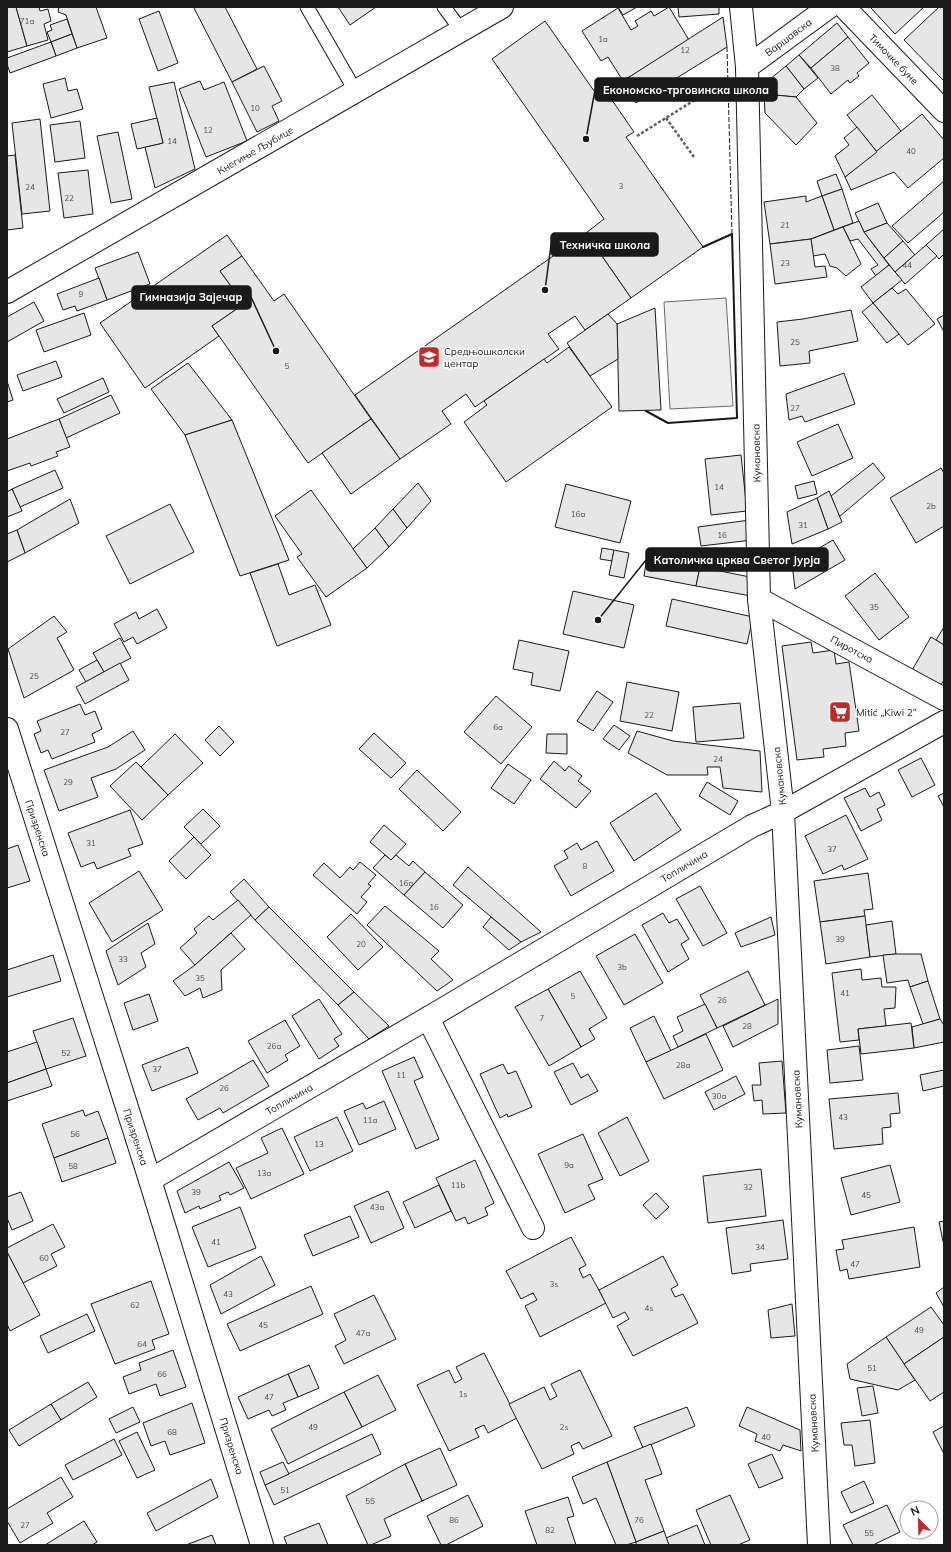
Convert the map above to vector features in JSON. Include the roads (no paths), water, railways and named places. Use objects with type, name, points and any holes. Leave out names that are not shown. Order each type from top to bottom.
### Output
[{"type":"street","name":"Кнегиње Љубице","points":[[7,292],[502,7]]},
{"type":"street","name":"Кумановска","points":[[741,7],[747,67],[759,599],[782,812],[819,1545]]},
{"type":"street","name":"Варшавска","points":[[747,67],[829,7]]},
{"type":"street","name":"Тимочке буне","points":[[844,7],[944,111]]},
{"type":"street","name":"Пиротска","points":[[759,599],[944,699]]},
{"type":"street","name":"Топличина","points":[[150,1180],[428,1018],[752,826],[782,812],[944,722]]},
{"type":"street","name":"Призренска","points":[[7,729],[150,1180],[262,1545]]},
{"type":"street","points":[[428,1018],[533,1228]]},
{"type":"lane","points":[[307,7],[356,92]]},
{"type":"lane","points":[[444,7],[461,30]]},
{"type":"place","name":"Економско-трговинска школа","points":[[586,139]]},
{"type":"place","name":"Техничка школа","points":[[545,290]]},
{"type":"place","name":"Гимназија Зајечар","points":[[276,351]]},
{"type":"place","name":"Средњошколски центар","points":[[429,357]]},
{"type":"place","name":"Католичка црква Светог Јурја","points":[[598,620]]},
{"type":"place","name":"Mitić „Kiwi 2”","points":[[840,712]]}]
